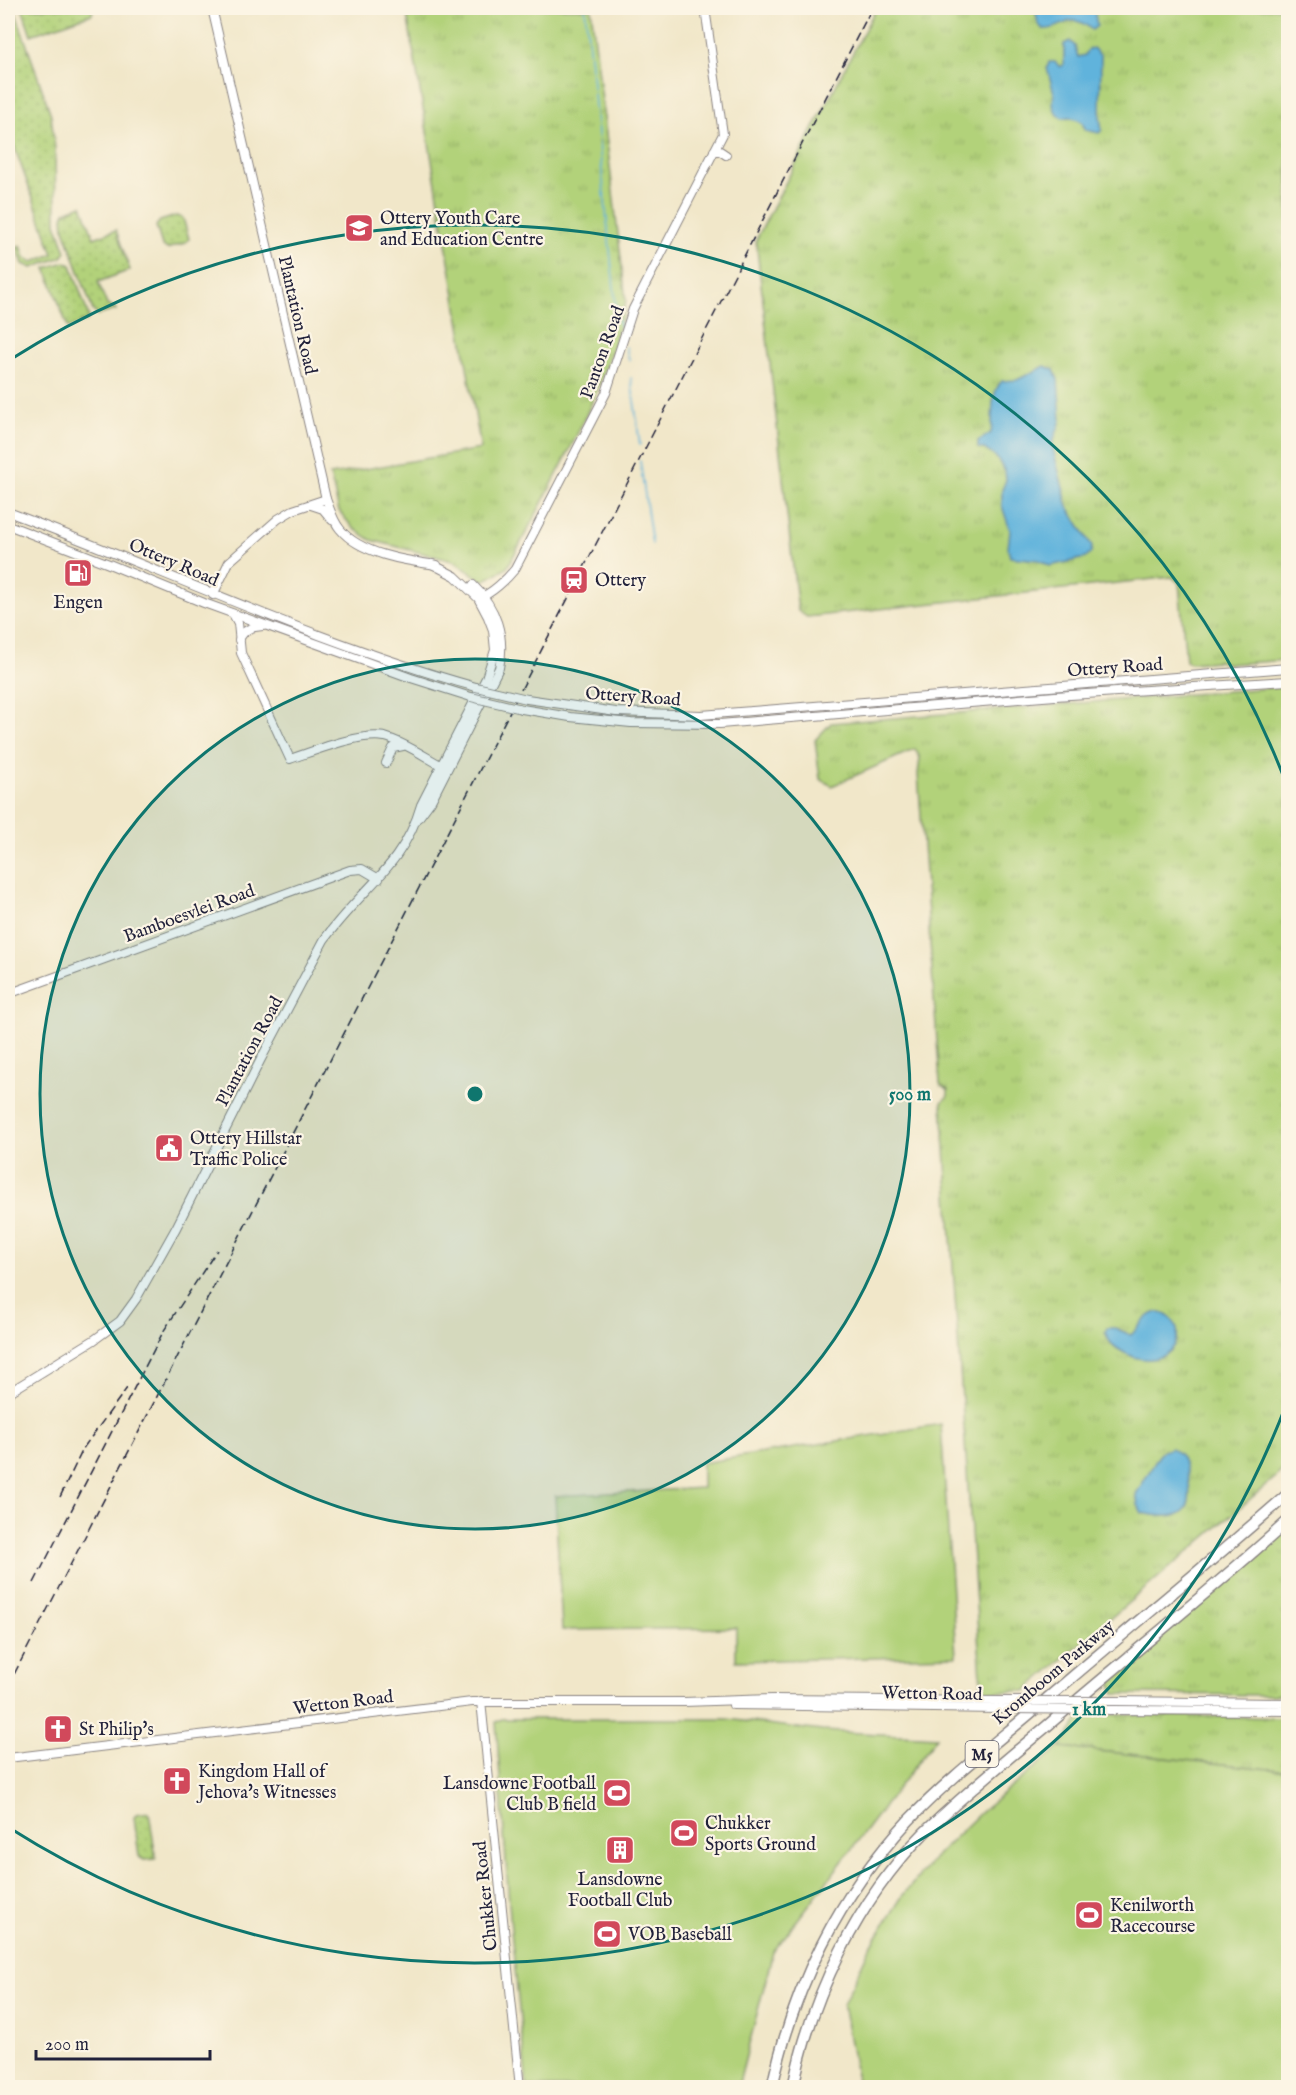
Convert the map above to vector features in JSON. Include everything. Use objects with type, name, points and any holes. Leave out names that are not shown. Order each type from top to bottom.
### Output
[{"type":"highway","name":"Kromboom Parkway","points":[[772,2088],[790,2018],[818,1953],[854,1889],[877,1857],[910,1820],[963,1770],[1288,1494]]},
{"type":"highway","name":"Kromboom Parkway","points":[[793,2088],[808,2028],[826,1980],[846,1941],[869,1903],[923,1835],[975,1786],[1288,1521]]},
{"type":"main road","name":"Plantation Road","points":[[212,8],[326,499],[336,525],[345,535],[362,547],[449,568],[470,582],[481,598]]},
{"type":"main road","name":"Panton Road","points":[[481,598],[510,575],[514,569],[606,393],[630,314],[723,134],[705,8]]},
{"type":"main road","points":[[714,152],[720,151],[726,156]]},
{"type":"main road","points":[[213,595],[225,567],[234,557],[285,514],[326,499]]},
{"type":"main road","points":[[306,505],[314,505],[322,509],[336,525]]},
{"type":"main road","name":"Ottery Road","points":[[8,512],[213,595],[424,672],[527,699],[616,712],[701,715],[1288,668]]},
{"type":"main road","name":"Ottery Road","points":[[8,525],[233,614],[422,682],[471,697],[570,717],[631,723],[706,725],[1055,696],[1288,681]]},
{"type":"main road","name":"Plantation Road","points":[[8,1393],[103,1335],[120,1321],[136,1299],[176,1228],[324,940],[333,927],[379,879],[399,853],[418,818],[431,801],[444,768],[494,679],[500,660],[501,645],[492,609],[455,576],[432,564]]},
{"type":"main road","points":[[470,582],[484,588],[496,586]]},
{"type":"main road","points":[[233,614],[238,623],[239,642],[244,659],[290,759],[328,746],[373,736],[385,737],[444,768]]},
{"type":"main road","points":[[239,642],[245,630],[251,627],[267,626]]},
{"type":"main road","points":[[386,763],[393,748],[404,746]]},
{"type":"main road","name":"Bamboesvlei Road","points":[[8,994],[350,870],[362,869],[379,879]]},
{"type":"main road","name":"Wetton Road","points":[[10,1758],[481,1701],[684,1702],[773,1699],[1288,1711]]},
{"type":"main road","name":"Chukker Road","points":[[481,1701],[520,2088]]},
{"type":"main road","name":"Wetton Road","points":[[1113,1706],[1288,1703]]},
{"type":"green space","points":[[8,8],[14,8],[51,115],[55,149],[56,223],[66,252],[62,257],[32,268],[23,264],[17,247],[21,245],[25,258],[33,262],[53,254],[8,129]]},
{"type":"green space","points":[[22,8],[93,8],[92,14],[31,35]]},
{"type":"green space","points":[[406,8],[591,8],[626,301],[605,371],[576,438],[507,568],[483,581],[453,561],[371,540],[353,528],[339,511],[330,475],[481,449]]},
{"type":"green space","points":[[876,8],[1288,8],[1288,660],[1229,664],[1218,661],[1191,663],[1186,661],[1179,583],[1172,577],[807,617],[798,611],[756,240]]},
{"type":"green space","points":[[82,205],[94,238],[116,230],[130,270],[98,282],[107,305],[116,310],[98,315],[93,311],[64,229],[65,212]]},
{"type":"green space","points":[[176,216],[183,218],[189,239],[185,243],[167,249],[162,245],[156,226],[160,221]]},
{"type":"green space","points":[[65,262],[71,265],[89,317],[86,321],[68,328],[46,268]]},
{"type":"green space","points":[[1288,688],[1288,1464],[1276,1477],[1025,1691],[982,1692],[942,1105],[948,1096],[948,1090],[940,1083],[918,774],[920,758],[915,749],[832,786],[820,779],[815,740],[831,723]]},
{"type":"green space","points":[[941,1424],[956,1656],[736,1661],[736,1628],[562,1630],[555,1496],[702,1488],[702,1463]]},
{"type":"green space","points":[[1288,1528],[1288,1695],[1115,1694],[1111,1680]]},
{"type":"green space","points":[[1083,1714],[1288,1718],[1288,1771],[1060,1747]]},
{"type":"green space","name":"Chukker Sports Ground","points":[[502,1719],[727,1719],[822,1731],[937,1737],[773,1952],[738,2087],[527,2087],[511,1930],[496,1722]]},
{"type":"green space","name":"Kenilworth Racecourse","points":[[1060,1747],[1288,1771],[1288,2087],[858,2087],[843,2004],[869,1949],[903,1895],[938,1854],[981,1812]]},
{"type":"green space","points":[[149,1812],[156,1859],[144,1860],[139,1857],[134,1817],[136,1814]]},
{"type":"water","points":[[1035,8],[1094,8],[1097,26],[1092,30],[1077,21],[1071,21],[1050,29],[1043,29],[1038,24]]},
{"type":"water","points":[[1070,41],[1075,46],[1078,57],[1085,55],[1093,48],[1101,56],[1100,118],[1102,130],[1099,133],[1086,130],[1081,121],[1070,117],[1062,118],[1056,113],[1053,105],[1054,93],[1047,68],[1049,62],[1055,62],[1060,67],[1064,64],[1064,44]]},
{"type":"water","points":[[1045,366],[1054,370],[1058,380],[1061,420],[1052,445],[1068,507],[1092,546],[1091,553],[1085,558],[1050,566],[1039,560],[1010,557],[1008,549],[1010,530],[1002,506],[1005,471],[996,457],[978,448],[978,441],[991,433],[995,392],[1002,381],[1017,380]]},
{"type":"water","points":[[1158,1312],[1170,1318],[1176,1326],[1177,1336],[1174,1346],[1166,1354],[1154,1359],[1140,1358],[1123,1352],[1106,1336],[1107,1328],[1115,1328],[1131,1335],[1147,1318]]},
{"type":"water","points":[[1171,1448],[1179,1453],[1187,1471],[1190,1488],[1188,1504],[1185,1510],[1175,1515],[1160,1516],[1142,1513],[1136,1494],[1161,1452]]},
{"type":"waterway","points":[[585,8],[617,317],[620,327]]},
{"type":"waterway","points":[[626,347],[629,360]]},
{"type":"waterway","points":[[631,378],[640,445]]},
{"type":"waterway","points":[[640,461],[652,544]]},
{"type":"railway","points":[[8,1686],[872,8]]},
{"type":"railway","points":[[34,1583],[163,1332],[217,1250]]},
{"type":"railway","points":[[60,1497],[84,1447],[127,1388]]},
{"type":"place","name":"Ottery Youth Care and Education Centre","points":[[359,228]]},
{"type":"place","name":"Engen","points":[[78,573]]},
{"type":"place","name":"Ottery","points":[[574,580]]},
{"type":"place","name":"Ottery Hillstar Traffic Police","points":[[169,1148]]},
{"type":"place","name":"St Philip's","points":[[58,1729]]},
{"type":"place","name":"Kingdom Hall of Jehova's Witnesses","points":[[177,1781]]},
{"type":"place","name":"Lansdowne Football Club B field","points":[[617,1793]]},
{"type":"place","name":"Chukker Sports Ground","points":[[684,1833]]},
{"type":"place","name":"Lansdowne Football Club","points":[[620,1850]]},
{"type":"place","name":"Kenilworth Racecourse","points":[[1089,1915]]},
{"type":"place","name":"VOB Baseball","points":[[607,1934]]}]
